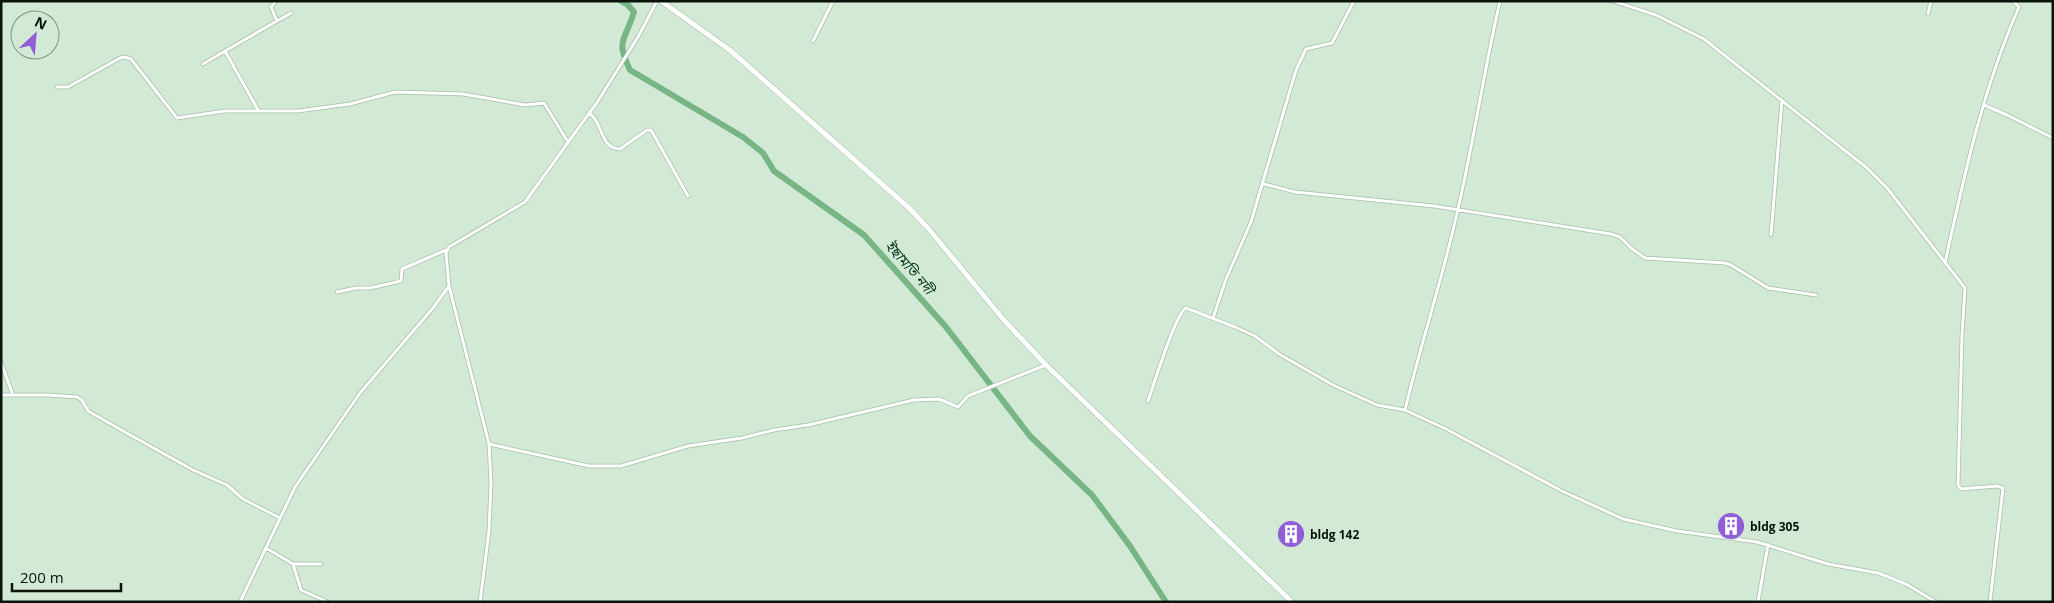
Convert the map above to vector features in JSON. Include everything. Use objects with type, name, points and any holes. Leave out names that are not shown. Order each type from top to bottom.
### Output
[{"type":"main road","points":[[659,1],[731,51],[908,207],[928,228],[1008,324],[1046,365],[1292,602]]},
{"type":"street","points":[[276,1],[271,6],[277,21]]},
{"type":"street","points":[[337,292],[356,288],[370,288],[402,280],[402,270],[446,250],[452,244],[520,207],[598,101],[659,1]]},
{"type":"street","points":[[813,41],[833,1]]},
{"type":"street","points":[[1213,318],[1226,279],[1251,222],[1264,184],[1293,80],[1304,53],[1311,47],[1332,43],[1354,1]]},
{"type":"street","points":[[1405,410],[1416,364],[1435,304],[1458,210],[1500,1]]},
{"type":"street","points":[[1613,1],[1647,12],[1694,33],[1782,99],[1867,168],[1887,188],[1966,288],[1962,326],[1958,485],[1961,488],[2001,486],[2004,490],[1990,602]]},
{"type":"street","points":[[1928,14],[1931,1]]},
{"type":"street","points":[[1945,263],[1964,172],[1984,105],[2019,7],[2013,1]]},
{"type":"street","points":[[203,64],[291,13]]},
{"type":"street","points":[[225,51],[259,110]]},
{"type":"street","points":[[57,87],[68,88],[120,58],[125,57],[131,59],[177,118],[224,111],[298,110],[350,104],[395,92],[463,94],[525,105],[544,103],[568,142]]},
{"type":"street","points":[[1771,235],[1782,99]]},
{"type":"street","points":[[1984,105],[2053,138]]},
{"type":"street","points":[[589,113],[598,123],[607,144],[615,149],[620,149],[648,130],[651,130],[688,196]]},
{"type":"street","points":[[1264,184],[1295,192],[1458,210],[1611,234],[1620,237],[1630,248],[1645,258],[1725,263],[1768,288],[1816,295]]},
{"type":"street","points":[[446,250],[449,286],[489,444],[491,483],[489,531],[480,602]]},
{"type":"street","points":[[240,602],[295,487],[360,393],[433,308],[449,286]]},
{"type":"street","points":[[1148,401],[1171,335],[1183,309],[1213,318],[1255,336],[1279,354],[1333,385],[1377,405],[1405,410],[1446,429],[1562,491],[1623,519],[1677,531],[1723,536],[1768,545],[1828,564],[1878,573],[1906,584],[1936,602]]},
{"type":"street","points":[[1,362],[13,395]]},
{"type":"street","points":[[489,444],[589,466],[621,466],[688,446],[808,425],[914,400],[939,399],[958,408],[968,396],[1046,365]]},
{"type":"street","points":[[1,395],[77,397],[84,402],[85,408],[95,415],[193,470],[227,485],[243,499],[280,518]]},
{"type":"street","points":[[1758,602],[1768,545]]},
{"type":"street","points":[[266,548],[293,564],[321,564]]},
{"type":"street","points":[[293,564],[301,590],[328,602]]},
{"type":"waterway","name":"ইছামতি নদী","points":[[621,1],[634,12],[622,46],[625,60],[630,70],[743,137],[763,153],[774,171],[864,235],[946,327],[1030,436],[1092,495],[1130,546],[1166,602]]},
{"type":"place","name":"bldg 305","points":[[1731,526]]},
{"type":"place","name":"bldg 142","points":[[1291,534]]}]
